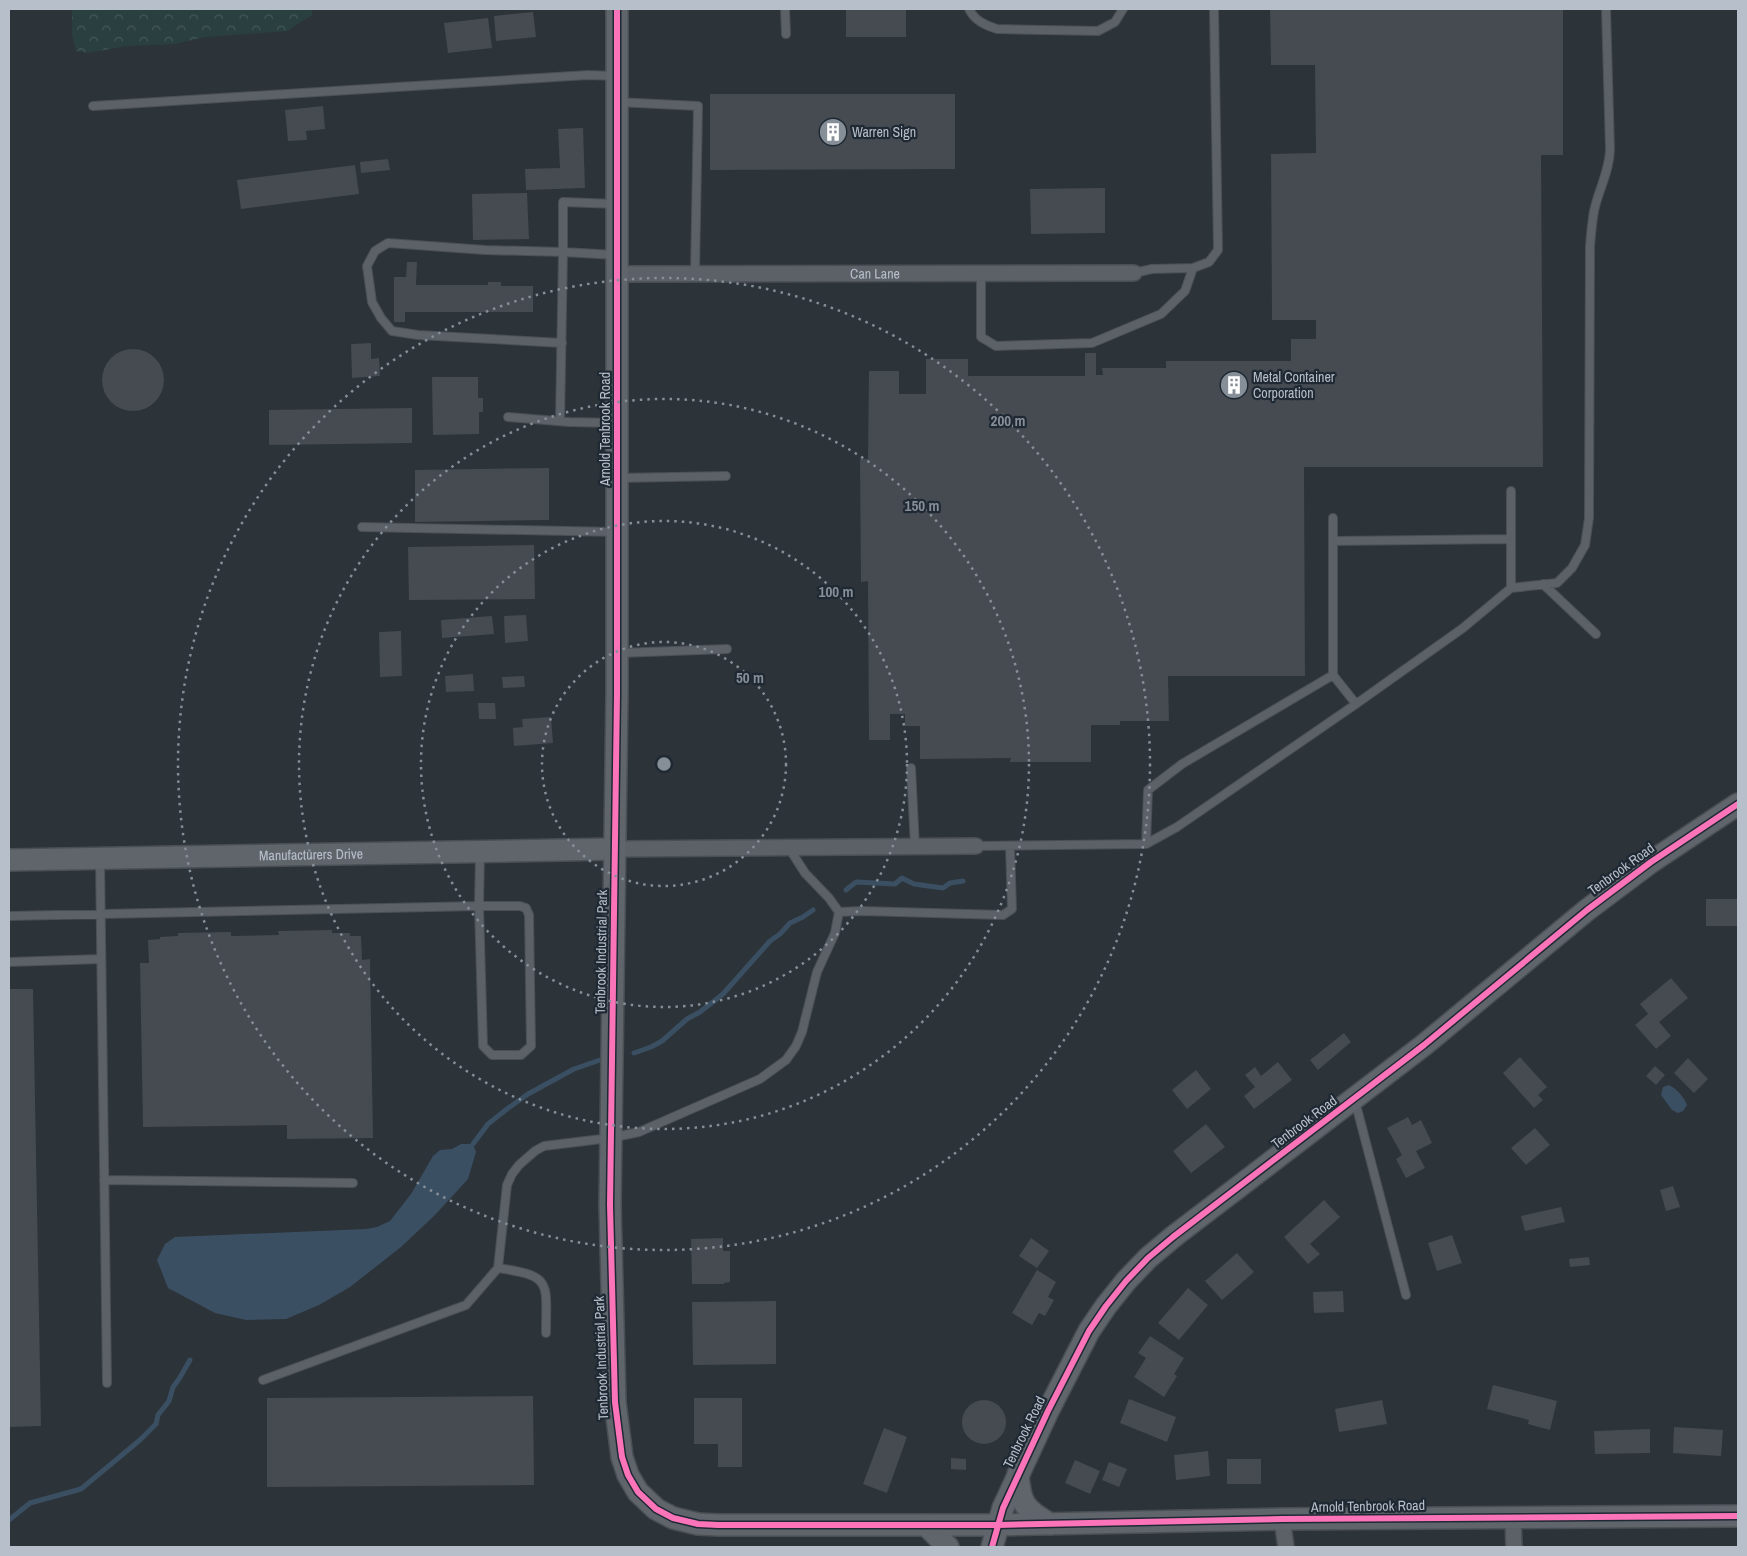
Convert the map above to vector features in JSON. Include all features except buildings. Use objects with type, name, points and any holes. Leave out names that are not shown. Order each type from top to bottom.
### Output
[{"type":"street","name":"Arnold Tenbrook Road","points":[[615,849],[616,532],[618,478],[616,264],[617,9]]},
{"type":"street","name":"Can Lane","points":[[616,264],[695,274],[1134,273]]},
{"type":"street","name":"Tenbrook Road","points":[[992,1547],[1003,1508],[1018,1474],[1089,1331],[1126,1281],[1148,1258],[1355,1099],[1587,910],[1651,862],[1738,804]]},
{"type":"street","points":[[615,849],[976,846]]},
{"type":"street","name":"Manufacturers Drive","points":[[9,860],[615,849]]},
{"type":"street","name":"Tenbrook Industrial Park","points":[[615,849],[610,1138],[612,1312],[617,1427],[624,1466],[638,1492],[652,1506],[664,1514],[678,1520],[698,1524],[998,1525]]},
{"type":"street","points":[[1018,1474],[1019,1491],[1024,1505],[1035,1516],[1050,1524]]},
{"type":"street","name":"Arnold Tenbrook Road","points":[[998,1525],[1282,1519],[1738,1516]]},
{"type":"street","points":[[1513,1517],[1514,1547]]},
{"type":"street","points":[[1282,1519],[1286,1547]]},
{"type":"street","points":[[926,1525],[948,1547]]},
{"type":"lane","points":[[785,9],[786,34]]},
{"type":"lane","points":[[969,9],[981,24],[997,29],[1098,32],[1115,22],[1123,9]]},
{"type":"lane","points":[[1134,273],[1152,269],[1192,268],[1209,262],[1218,250],[1214,9]]},
{"type":"lane","points":[[976,846],[1146,844],[1177,827],[1356,704],[1462,628],[1512,588],[1557,583],[1572,568],[1584,545],[1589,518],[1590,246],[1594,212],[1609,167],[1610,150],[1606,9]]},
{"type":"lane","points":[[93,106],[588,75],[616,76]]},
{"type":"lane","points":[[616,102],[698,106],[695,274]]},
{"type":"lane","points":[[560,421],[563,202],[616,204]]},
{"type":"lane","points":[[562,343],[418,335],[392,331],[381,318],[372,302],[367,266],[375,251],[388,243],[485,250],[563,252],[616,264]]},
{"type":"lane","points":[[981,272],[981,337],[996,346],[1092,343],[1128,329],[1161,314],[1185,291],[1192,268]]},
{"type":"lane","points":[[508,417],[618,423]]},
{"type":"lane","points":[[618,478],[726,476]]},
{"type":"lane","points":[[1511,491],[1512,588]]},
{"type":"lane","points":[[1333,518],[1333,675],[1356,704]]},
{"type":"lane","points":[[362,527],[616,532]]},
{"type":"lane","points":[[1333,541],[1511,539]]},
{"type":"lane","points":[[1543,584],[1596,634]]},
{"type":"lane","points":[[617,653],[727,649]]},
{"type":"lane","points":[[1146,844],[1148,790],[1182,764],[1333,675]]},
{"type":"lane","points":[[911,768],[915,847]]},
{"type":"lane","points":[[839,912],[1004,915],[1012,909],[1010,847]]},
{"type":"lane","points":[[263,1380],[466,1305],[498,1268],[505,1196],[512,1174],[518,1165],[535,1151],[544,1146],[610,1138],[639,1132],[751,1083],[774,1070],[786,1060],[796,1046],[802,1032],[817,972],[834,933],[839,912],[806,873],[788,848]]},
{"type":"lane","points":[[9,916],[479,906],[520,906],[526,908],[529,915],[531,1046],[521,1055],[492,1055],[483,1046],[479,906],[480,852]]},
{"type":"lane","points":[[100,858],[107,1383]]},
{"type":"lane","points":[[9,962],[101,959]]},
{"type":"lane","points":[[1355,1099],[1406,1295]]},
{"type":"lane","points":[[104,1180],[354,1183]]},
{"type":"lane","points":[[498,1268],[527,1272],[541,1280],[545,1287],[546,1296],[546,1333]]},
{"type":"green space","points":[[72,9],[312,9],[312,15],[287,31],[205,37],[175,44],[127,46],[88,53],[76,51],[72,34]]},
{"type":"water","points":[[1669,1085],[1686,1102],[1687,1105],[1683,1111],[1678,1113],[1672,1110],[1661,1095],[1663,1087]]},
{"type":"water","points":[[461,1144],[473,1144],[476,1152],[468,1179],[435,1215],[401,1247],[350,1287],[319,1305],[286,1319],[246,1320],[215,1313],[168,1288],[157,1260],[165,1244],[175,1237],[377,1227],[390,1221],[411,1194],[433,1156],[440,1150],[452,1149]]},
{"type":"waterway","points":[[846,890],[856,882],[895,884],[902,878],[914,884],[943,888],[950,883],[963,881]]},
{"type":"waterway","points":[[634,1053],[662,1041],[687,1019],[700,1012],[723,994],[770,941],[790,923],[813,910]]},
{"type":"waterway","points":[[473,1144],[488,1124],[528,1094],[574,1069],[600,1060]]},
{"type":"waterway","points":[[9,1520],[30,1503],[81,1489],[140,1440],[156,1424],[158,1415],[169,1401],[173,1387],[190,1360]]},
{"type":"cycle path","points":[[617,9],[617,694],[610,1205],[615,1402],[622,1457],[628,1475],[638,1492],[656,1509],[673,1518],[698,1524],[718,1525],[998,1525],[1282,1519],[1738,1516]]},
{"type":"cycle path","points":[[992,1547],[1003,1508],[1048,1411],[1089,1331],[1126,1281],[1148,1258],[1424,1045],[1587,910],[1651,862],[1738,804]]},
{"type":"place","name":"Warren Sign","points":[[833,132]]},
{"type":"place","name":"Metal Container Corporation","points":[[1234,385]]}]
